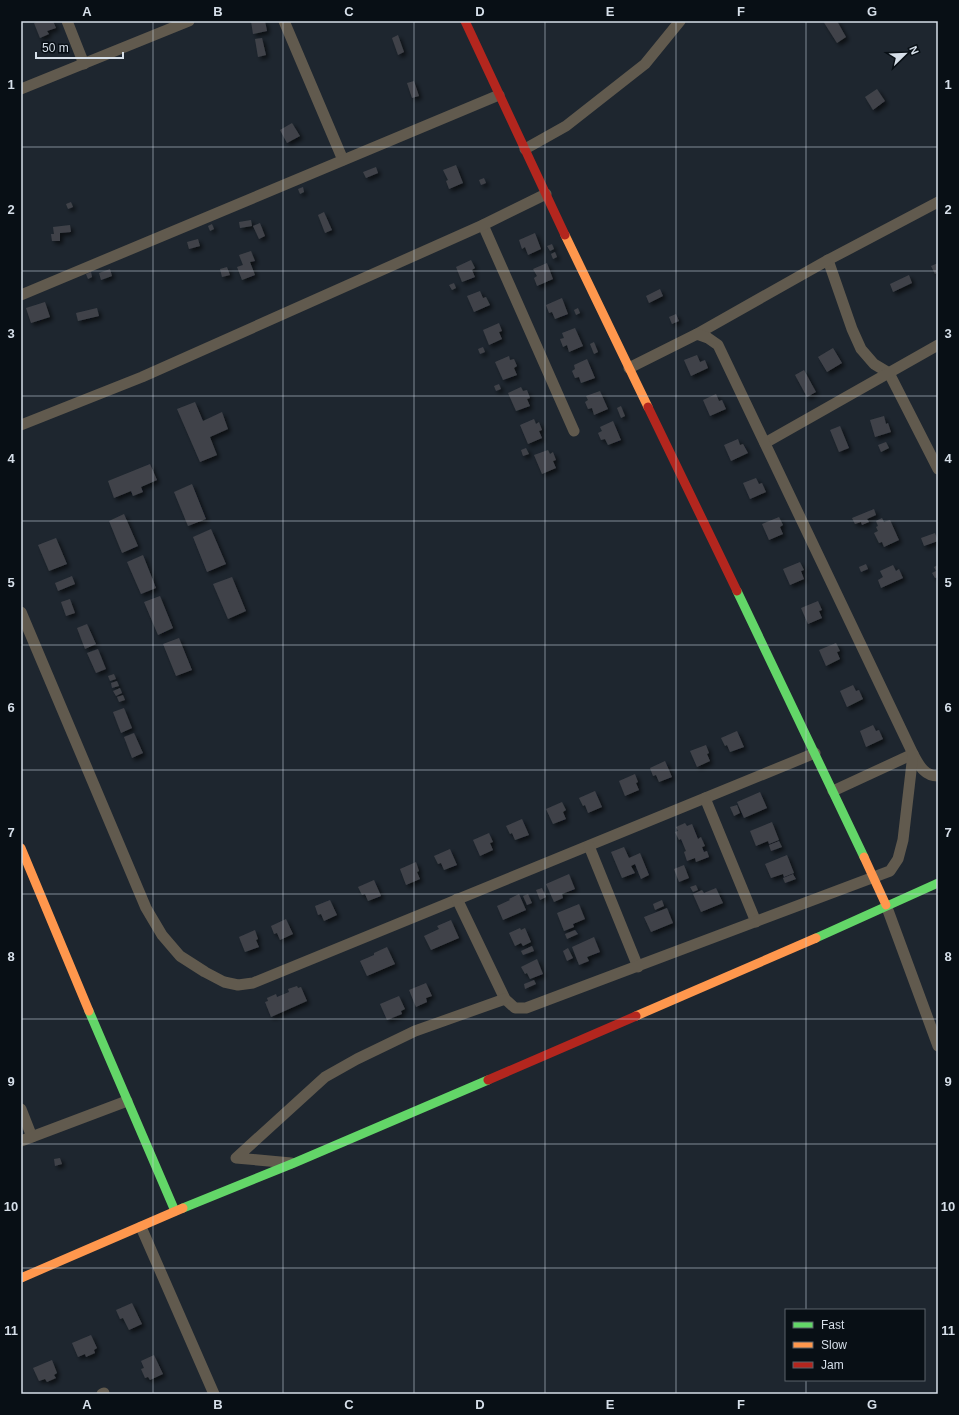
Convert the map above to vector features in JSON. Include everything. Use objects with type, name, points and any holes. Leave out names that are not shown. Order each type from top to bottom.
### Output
[{"type":"street","points":[[67,21],[84,64]]},
{"type":"street","points":[[21,89],[189,21]]},
{"type":"street","points":[[284,21],[343,160]]},
{"type":"street","points":[[465,21],[629,368],[874,877],[886,905],[938,1046]]},
{"type":"street","points":[[525,149],[566,126],[645,64],[680,21]]},
{"type":"street","points":[[22,293],[499,95]]},
{"type":"street","points":[[21,425],[142,377],[483,225],[546,194]]},
{"type":"street","points":[[629,368],[697,334],[828,260],[938,202]]},
{"type":"street","points":[[483,225],[574,431]]},
{"type":"street","points":[[828,260],[852,329],[861,348],[874,364],[889,373],[938,469]]},
{"type":"street","points":[[697,334],[708,338],[718,345],[913,754],[921,767],[928,774],[938,776]]},
{"type":"street","points":[[765,443],[938,345]]},
{"type":"street","points":[[21,612],[146,908],[162,935],[180,956],[224,982],[238,985],[253,982],[815,754]]},
{"type":"street","points":[[833,791],[913,754]]},
{"type":"street","points":[[457,899],[505,999],[515,1008],[526,1008],[890,871],[898,859],[903,840],[913,754]]},
{"type":"street","points":[[705,798],[756,922]]},
{"type":"street","points":[[589,846],[638,967]]},
{"type":"street","points":[[21,848],[127,1101],[175,1211]]},
{"type":"street","points":[[21,1278],[175,1211],[294,1163],[748,968],[938,883]]},
{"type":"street","points":[[294,1163],[236,1158],[325,1077],[357,1059],[415,1032],[505,999]]},
{"type":"street","points":[[21,1141],[127,1101]]},
{"type":"street","points":[[21,1109],[32,1137]]},
{"type":"street","points":[[141,1226],[214,1394]]},
{"type":"building","points":[[39,21],[53,21],[56,28],[47,31],[49,34],[40,38],[34,23]]},
{"type":"building","points":[[251,21],[265,21],[267,31],[253,34]]},
{"type":"building","points":[[823,21],[837,21],[846,37],[837,43]]},
{"type":"building","points":[[398,35],[404,52],[398,55],[392,38]]},
{"type":"building","points":[[262,38],[266,55],[258,57],[255,39]]},
{"type":"building","points":[[414,81],[419,96],[412,98],[407,83]]},
{"type":"building","points":[[877,89],[885,101],[873,110],[865,97]]},
{"type":"building","points":[[292,123],[300,136],[287,143],[280,130]]},
{"type":"building","points":[[456,165],[463,183],[449,189],[446,181],[448,180],[443,170]]},
{"type":"building","points":[[376,167],[378,173],[366,178],[363,172]]},
{"type":"building","points":[[484,178],[486,183],[481,185],[479,180]]},
{"type":"building","points":[[303,187],[304,192],[300,194],[298,189]]},
{"type":"building","points":[[71,202],[73,207],[68,209],[66,204]]},
{"type":"building","points":[[324,212],[332,230],[325,233],[318,215]]},
{"type":"building","points":[[251,220],[252,226],[240,228],[239,222]]},
{"type":"building","points":[[260,223],[265,236],[259,239],[253,226]]},
{"type":"building","points":[[212,224],[214,229],[210,231],[208,226]]},
{"type":"building","points":[[70,225],[71,232],[60,233],[60,241],[52,241],[51,234],[54,234],[53,227]]},
{"type":"building","points":[[535,233],[541,249],[528,255],[525,247],[522,249],[519,240]]},
{"type":"building","points":[[198,239],[200,246],[189,249],[187,242]]},
{"type":"building","points":[[552,244],[554,249],[550,251],[547,246]]},
{"type":"building","points":[[251,251],[255,261],[250,262],[255,275],[242,280],[237,267],[243,265],[239,255]]},
{"type":"building","points":[[555,252],[557,257],[553,259],[551,254]]},
{"type":"building","points":[[471,260],[475,268],[472,270],[475,277],[462,282],[456,267]]},
{"type":"building","points":[[547,263],[553,279],[537,286],[534,278],[537,276],[533,269]]},
{"type":"building","points":[[938,263],[938,272],[935,274],[931,266]]},
{"type":"building","points":[[227,267],[230,275],[222,277],[220,269]]},
{"type":"building","points":[[110,269],[112,276],[101,280],[99,273]]},
{"type":"building","points":[[91,272],[92,277],[88,279],[86,274]]},
{"type":"building","points":[[909,275],[912,283],[893,292],[890,284]]},
{"type":"building","points":[[454,283],[456,288],[452,290],[449,285]]},
{"type":"building","points":[[660,289],[663,296],[649,303],[646,296]]},
{"type":"building","points":[[480,291],[483,298],[486,297],[490,305],[474,312],[467,296]]},
{"type":"building","points":[[562,298],[568,314],[555,319],[552,312],[549,313],[546,305]]},
{"type":"building","points":[[45,302],[50,317],[31,323],[26,308]]},
{"type":"building","points":[[97,308],[99,316],[78,321],[76,313]]},
{"type":"building","points":[[578,308],[580,313],[576,315],[574,310]]},
{"type":"building","points":[[676,314],[679,321],[672,324],[669,317]]},
{"type":"building","points":[[499,323],[502,331],[499,332],[502,339],[489,345],[483,330]]},
{"type":"building","points":[[575,328],[583,346],[569,352],[567,345],[563,347],[560,339],[564,338],[562,333]]},
{"type":"building","points":[[594,342],[598,352],[594,354],[590,344]]},
{"type":"building","points":[[483,347],[485,352],[480,354],[478,349]]},
{"type":"building","points":[[833,348],[842,363],[827,372],[818,357]]},
{"type":"building","points":[[697,355],[700,362],[705,360],[708,368],[691,376],[684,360]]},
{"type":"building","points":[[509,356],[510,360],[514,359],[517,366],[514,368],[517,375],[503,380],[495,362]]},
{"type":"building","points":[[587,359],[595,378],[581,383],[579,377],[575,378],[572,371],[575,369],[574,365]]},
{"type":"building","points":[[804,370],[816,392],[807,397],[795,375]]},
{"type":"building","points":[[499,384],[501,389],[496,391],[494,386]]},
{"type":"building","points":[[521,387],[523,391],[527,390],[530,398],[527,399],[530,406],[516,411],[508,393]]},
{"type":"building","points":[[600,391],[608,409],[594,415],[592,408],[588,409],[585,402],[588,400],[586,396]]},
{"type":"building","points":[[716,394],[719,401],[722,400],[726,409],[710,416],[703,400]]},
{"type":"building","points":[[195,402],[203,421],[222,412],[228,429],[210,437],[217,455],[200,462],[177,409]]},
{"type":"building","points":[[621,406],[625,416],[621,418],[617,408]]},
{"type":"building","points":[[884,416],[886,424],[888,423],[891,432],[875,437],[870,420]]},
{"type":"building","points":[[534,419],[536,424],[539,422],[542,430],[539,431],[542,438],[528,444],[520,425]]},
{"type":"building","points":[[613,421],[621,440],[608,445],[605,439],[601,440],[598,433],[602,431],[600,427]]},
{"type":"building","points":[[840,426],[849,448],[839,452],[830,430]]},
{"type":"building","points":[[738,439],[740,445],[743,444],[748,453],[731,461],[724,445]]},
{"type":"building","points":[[886,442],[889,448],[881,452],[878,445]]},
{"type":"building","points":[[526,448],[529,454],[523,456],[521,450]]},
{"type":"building","points":[[548,450],[550,454],[553,452],[556,460],[553,461],[556,468],[542,474],[534,455]]},
{"type":"building","points":[[150,464],[157,480],[141,487],[143,492],[133,496],[131,491],[114,498],[108,481]]},
{"type":"building","points":[[756,478],[759,484],[762,483],[766,492],[750,499],[743,483]]},
{"type":"building","points":[[192,484],[206,519],[188,526],[174,492]]},
{"type":"building","points":[[874,509],[876,515],[867,519],[869,522],[862,525],[861,522],[855,524],[852,518]]},
{"type":"building","points":[[124,514],[138,546],[122,553],[109,521]]},
{"type":"building","points":[[779,517],[783,525],[780,527],[783,534],[769,540],[762,524]]},
{"type":"building","points":[[882,518],[884,522],[890,520],[899,540],[884,547],[882,542],[879,543],[874,533],[878,531],[876,521]]},
{"type":"building","points":[[211,529],[226,564],[207,572],[193,537]]},
{"type":"building","points":[[935,533],[938,541],[924,546],[921,538]]},
{"type":"building","points":[[56,538],[67,564],[49,571],[38,545]]},
{"type":"building","points":[[143,555],[156,588],[141,594],[127,562]]},
{"type":"building","points":[[800,562],[804,570],[801,571],[804,579],[790,585],[783,569]]},
{"type":"building","points":[[866,564],[868,569],[861,572],[859,567]]},
{"type":"building","points":[[893,565],[896,571],[899,569],[903,578],[881,588],[878,580],[883,577],[880,571]]},
{"type":"building","points":[[938,565],[938,577],[935,578],[932,573],[936,571],[934,567]]},
{"type":"building","points":[[72,576],[75,584],[58,591],[55,583]]},
{"type":"building","points":[[232,577],[246,611],[228,619],[213,584]]},
{"type":"building","points":[[160,596],[173,628],[158,635],[144,602]]},
{"type":"building","points":[[70,599],[75,613],[66,616],[61,602]]},
{"type":"building","points":[[818,601],[822,610],[819,611],[822,618],[808,624],[801,608]]},
{"type":"building","points":[[87,624],[96,644],[85,649],[77,628]]},
{"type":"building","points":[[179,638],[192,670],[176,676],[163,644]]},
{"type":"building","points":[[836,643],[840,651],[837,652],[840,659],[826,666],[819,650]]},
{"type":"building","points":[[98,649],[106,669],[96,673],[87,653]]},
{"type":"building","points":[[114,674],[116,679],[110,681],[108,676]]},
{"type":"building","points":[[117,681],[119,686],[112,688],[111,683]]},
{"type":"building","points":[[853,685],[856,691],[859,690],[863,699],[847,707],[840,691]]},
{"type":"building","points":[[120,688],[122,693],[116,696],[113,691]]},
{"type":"building","points":[[123,695],[125,700],[119,702],[117,697]]},
{"type":"building","points":[[124,708],[132,728],[121,733],[113,712]]},
{"type":"building","points":[[873,725],[876,731],[879,730],[883,739],[866,747],[860,731]]},
{"type":"building","points":[[737,731],[744,747],[730,752],[727,745],[725,746],[721,738]]},
{"type":"building","points":[[134,733],[143,753],[132,758],[124,737]]},
{"type":"building","points":[[706,745],[709,753],[707,754],[710,761],[697,767],[690,751]]},
{"type":"building","points":[[665,761],[672,777],[659,782],[656,775],[653,776],[650,768]]},
{"type":"building","points":[[635,774],[638,782],[636,783],[639,790],[625,796],[619,781]]},
{"type":"building","points":[[595,791],[602,807],[588,813],[585,805],[583,806],[579,798]]},
{"type":"building","points":[[760,792],[767,808],[744,818],[737,802]]},
{"type":"building","points":[[562,802],[566,810],[563,812],[566,819],[553,824],[546,809]]},
{"type":"building","points":[[737,805],[740,813],[734,816],[730,807]]},
{"type":"building","points":[[522,819],[529,835],[515,840],[512,833],[510,834],[506,826]]},
{"type":"building","points":[[772,822],[779,840],[769,844],[768,841],[756,846],[750,831]]},
{"type":"building","points":[[685,823],[687,826],[692,824],[698,839],[701,837],[705,846],[702,847],[704,852],[707,851],[709,857],[696,862],[695,858],[687,861],[684,852],[686,851],[681,839],[679,840],[675,832],[678,831],[676,827]]},
{"type":"building","points":[[489,833],[493,842],[490,843],[493,850],[480,856],[473,840]]},
{"type":"building","points":[[779,841],[782,847],[771,851],[769,845]]},
{"type":"building","points":[[624,847],[629,858],[640,853],[649,875],[641,879],[635,864],[631,866],[635,873],[622,878],[611,852]]},
{"type":"building","points":[[450,849],[457,865],[444,870],[441,863],[438,864],[434,856]]},
{"type":"building","points":[[787,855],[794,873],[784,877],[783,874],[771,878],[765,864]]},
{"type":"building","points":[[416,862],[419,871],[417,872],[420,879],[406,885],[400,869]]},
{"type":"building","points":[[684,865],[689,878],[679,882],[674,869]]},
{"type":"building","points":[[569,874],[575,889],[562,894],[563,898],[554,902],[546,884]]},
{"type":"building","points":[[793,874],[796,879],[785,883],[783,878]]},
{"type":"building","points":[[374,880],[381,896],[368,901],[365,894],[362,895],[358,887]]},
{"type":"building","points":[[696,885],[698,890],[693,892],[690,887]]},
{"type":"building","points":[[542,888],[546,897],[540,900],[536,890]]},
{"type":"building","points":[[716,888],[723,903],[701,912],[693,894],[702,890],[704,893]]},
{"type":"building","points":[[519,894],[526,910],[503,920],[497,906]]},
{"type":"building","points":[[528,894],[532,903],[527,905],[523,896]]},
{"type":"building","points":[[330,900],[337,915],[324,921],[321,914],[318,915],[315,906]]},
{"type":"building","points":[[662,900],[664,906],[655,910],[653,904]]},
{"type":"building","points":[[579,904],[585,919],[573,924],[574,927],[564,931],[557,913]]},
{"type":"building","points":[[667,908],[673,923],[651,932],[644,917]]},
{"type":"building","points":[[286,919],[293,934],[280,940],[277,933],[274,934],[271,926]]},
{"type":"building","points":[[451,920],[459,938],[431,950],[424,936],[439,929],[437,926]]},
{"type":"building","points":[[520,928],[521,930],[525,928],[531,942],[523,946],[521,943],[515,946],[509,933]]},
{"type":"building","points":[[255,930],[258,939],[256,940],[259,947],[245,952],[239,937]]},
{"type":"building","points":[[575,930],[578,934],[567,939],[565,934]]},
{"type":"building","points":[[594,937],[600,952],[587,957],[589,961],[579,965],[572,947]]},
{"type":"building","points":[[532,946],[534,951],[523,955],[521,951]]},
{"type":"building","points":[[387,947],[395,964],[367,976],[360,961]]},
{"type":"building","points":[[568,948],[573,958],[567,961],[563,951]]},
{"type":"building","points":[[537,959],[543,974],[530,979],[521,967]]},
{"type":"building","points":[[534,980],[536,984],[525,989],[524,984]]},
{"type":"building","points":[[426,983],[432,996],[426,998],[427,1002],[416,1007],[409,990]]},
{"type":"building","points":[[297,986],[298,988],[301,987],[307,1001],[271,1017],[265,1002],[268,1001],[267,998],[276,994],[277,997],[289,992],[288,989]]},
{"type":"building","points":[[399,996],[405,1009],[401,1011],[402,1014],[387,1020],[380,1004]]},
{"type":"building","points":[[60,1158],[62,1164],[55,1166],[54,1159]]},
{"type":"building","points":[[132,1303],[142,1324],[129,1330],[123,1318],[120,1319],[116,1310]]},
{"type":"building","points":[[91,1335],[97,1348],[94,1350],[95,1353],[86,1357],[85,1354],[78,1357],[72,1343]]},
{"type":"building","points":[[154,1355],[163,1374],[150,1380],[148,1377],[145,1378],[141,1369],[144,1368],[141,1361]]},
{"type":"building","points":[[52,1360],[57,1373],[54,1375],[56,1378],[47,1382],[45,1379],[39,1381],[33,1368]]},
{"type":"traffic: fast","points":[[737,591],[864,857]]},
{"type":"traffic: fast","points":[[816,938],[938,883]]},
{"type":"traffic: fast","points":[[89,1011],[175,1211]]},
{"type":"traffic: fast","points":[[183,1208],[294,1163],[488,1080]]},
{"type":"traffic: slow","points":[[565,235],[648,407]]},
{"type":"traffic: slow","points":[[21,848],[89,1011]]},
{"type":"traffic: slow","points":[[864,857],[886,905]]},
{"type":"traffic: slow","points":[[636,1016],[816,938]]},
{"type":"traffic: slow","points":[[21,1278],[183,1208]]},
{"type":"traffic: jam","points":[[465,21],[565,235]]},
{"type":"traffic: jam","points":[[648,407],[737,591]]},
{"type":"traffic: jam","points":[[488,1080],[636,1016]]}]
